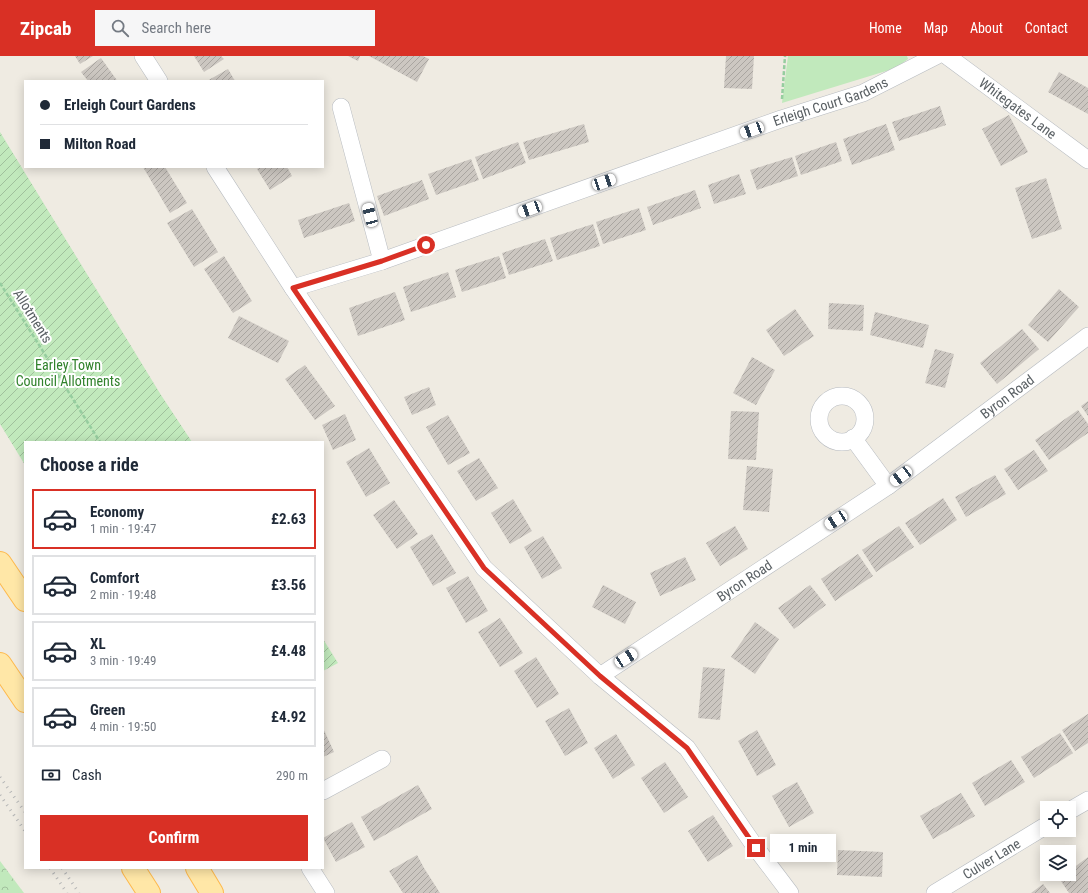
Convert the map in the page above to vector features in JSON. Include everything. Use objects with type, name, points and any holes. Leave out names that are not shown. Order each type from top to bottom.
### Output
[{"type":"main road","points":[[0,552],[21,593]]},
{"type":"main road","points":[[0,563],[21,593]]},
{"type":"main road","points":[[0,664],[24,700]]},
{"type":"main road","points":[[134,869],[149,893]]},
{"type":"main road","points":[[198,869],[212,893]]},
{"type":"street","points":[[143,56],[159,80]]},
{"type":"street","name":"Erleigh Court Gardens","points":[[293,288],[382,261],[781,119],[863,93],[936,56]]},
{"type":"street","name":"Whitegates Lane","points":[[947,56],[1088,160]]},
{"type":"street","points":[[340,107],[382,261]]},
{"type":"street","points":[[216,168],[293,288],[484,568],[600,676],[687,748],[756,848],[790,893]]},
{"type":"street","name":"Byron Road","points":[[600,676],[888,486],[1088,336]]},
{"type":"street","points":[[853,438],[888,486]]},
{"type":"street","points":[[324,790],[382,759]]},
{"type":"street","points":[[1076,807],[1088,800]]},
{"type":"street","name":"Culver Lane","points":[[935,893],[1040,829]]},
{"type":"street","points":[[311,869],[326,893]]},
{"type":"path","points":[[781,119],[784,56]]},
{"type":"path","name":"Allotments","points":[[0,283],[99,441]]},
{"type":"green space","points":[[788,56],[907,56],[908,59],[896,68],[782,103]]},
{"type":"green space","name":"Earley Town Council Allotments","points":[[0,132],[161,395],[191,441],[24,441],[24,463],[0,424]]},
{"type":"green space","points":[[324,641],[338,663],[324,670]]},
{"type":"green space","points":[[0,861],[24,893],[0,893]]},
{"type":"building","points":[[75,56],[93,56],[80,64]]},
{"type":"building","points":[[194,56],[221,56],[224,59],[204,72]]},
{"type":"building","points":[[348,56],[360,56],[358,61]]},
{"type":"building","points":[[369,56],[423,56],[429,59],[417,82]]},
{"type":"building","points":[[726,56],[754,56],[752,89],[724,88]]},
{"type":"building","points":[[101,58],[116,80],[87,80],[81,72]]},
{"type":"building","points":[[228,69],[234,80],[209,80]]},
{"type":"building","points":[[1059,72],[1088,88],[1088,114],[1048,92]]},
{"type":"building","points":[[940,106],[946,125],[899,141],[892,122]]},
{"type":"building","points":[[1009,115],[1028,152],[1001,166],[982,129]]},
{"type":"building","points":[[584,124],[589,142],[529,160],[523,142]]},
{"type":"building","points":[[886,124],[895,150],[852,165],[843,139]]},
{"type":"building","points":[[518,142],[526,163],[483,179],[475,157]]},
{"type":"building","points":[[836,142],[842,161],[801,175],[795,156]]},
{"type":"building","points":[[792,157],[798,176],[757,190],[750,170]]},
{"type":"building","points":[[471,159],[479,180],[436,195],[428,174]]},
{"type":"building","points":[[144,168],[166,168],[187,203],[170,213]]},
{"type":"building","points":[[288,168],[292,176],[270,190],[257,169]]},
{"type":"building","points":[[739,174],[746,194],[714,204],[708,185]]},
{"type":"building","points":[[1046,178],[1062,229],[1032,239],[1015,188]]},
{"type":"building","points":[[422,180],[429,199],[384,216],[377,196]]},
{"type":"building","points":[[695,190],[701,208],[653,225],[647,207]]},
{"type":"building","points":[[349,203],[355,221],[304,238],[298,220]]},
{"type":"building","points":[[639,208],[646,230],[603,244],[596,222]]},
{"type":"building","points":[[192,209],[218,252],[194,267],[167,223]]},
{"type":"building","points":[[593,224],[600,246],[557,260],[550,238]]},
{"type":"building","points":[[545,239],[553,261],[509,275],[502,253]]},
{"type":"building","points":[[224,256],[252,301],[233,313],[204,269]]},
{"type":"building","points":[[499,256],[506,278],[462,292],[455,270]]},
{"type":"building","points":[[448,272],[456,297],[411,312],[403,287]]},
{"type":"building","points":[[1059,289],[1079,307],[1048,342],[1028,325]]},
{"type":"building","points":[[395,292],[405,320],[358,336],[349,308]]},
{"type":"building","points":[[829,303],[864,305],[863,331],[828,329]]},
{"type":"building","points":[[795,309],[814,336],[784,356],[766,330]]},
{"type":"building","points":[[875,312],[929,325],[923,348],[870,335]]},
{"type":"building","points":[[239,316],[289,341],[278,363],[228,338]]},
{"type":"building","points":[[1022,329],[1039,349],[997,384],[980,363]]},
{"type":"building","points":[[935,349],[954,354],[945,388],[925,383]]},
{"type":"building","points":[[752,357],[775,370],[756,405],[733,393]]},
{"type":"building","points":[[305,365],[335,406],[315,420],[285,379]]},
{"type":"building","points":[[429,387],[436,405],[412,415],[404,397]]},
{"type":"building","points":[[1088,401],[1088,416],[1081,406]]},
{"type":"building","points":[[1078,410],[1088,424],[1088,433],[1049,460],[1035,440]]},
{"type":"building","points":[[731,411],[759,412],[756,460],[728,459]]},
{"type":"building","points":[[345,414],[356,440],[333,450],[322,425]]},
{"type":"building","points":[[448,415],[470,453],[448,465],[426,427]]},
{"type":"building","points":[[369,448],[390,483],[366,497],[346,462]]},
{"type":"building","points":[[1034,450],[1048,471],[1018,490],[1004,469]]},
{"type":"building","points":[[479,458],[498,488],[476,501],[457,471]]},
{"type":"building","points":[[747,466],[773,469],[769,512],[743,510]]},
{"type":"building","points":[[995,475],[1006,494],[966,517],[955,497]]},
{"type":"building","points":[[943,498],[957,520],[920,545],[905,523]]},
{"type":"building","points":[[513,499],[532,531],[510,544],[491,513]]},
{"type":"building","points":[[394,500],[418,534],[397,549],[373,515]]},
{"type":"building","points":[[735,526],[748,549],[720,566],[706,543]]},
{"type":"building","points":[[899,526],[914,547],[876,572],[862,550]]},
{"type":"building","points":[[432,534],[456,573],[433,586],[410,547]]},
{"type":"building","points":[[543,536],[562,568],[542,579],[524,547]]},
{"type":"building","points":[[858,554],[873,576],[835,601],[821,579]]},
{"type":"building","points":[[685,557],[696,580],[660,596],[650,573]]},
{"type":"building","points":[[468,576],[488,611],[466,623],[446,588]]},
{"type":"building","points":[[603,585],[636,602],[625,624],[592,607]]},
{"type":"building","points":[[810,585],[826,605],[794,629],[778,608]]},
{"type":"building","points":[[500,618],[523,653],[500,667],[478,632]]},
{"type":"building","points":[[755,622],[779,639],[755,674],[731,657]]},
{"type":"building","points":[[536,657],[559,694],[537,708],[514,671]]},
{"type":"building","points":[[703,667],[725,669],[720,720],[698,718]]},
{"type":"building","points":[[569,708],[588,743],[565,756],[545,721]]},
{"type":"building","points":[[1088,714],[1088,743],[1075,751],[1062,730]]},
{"type":"building","points":[[324,730],[334,752],[324,757]]},
{"type":"building","points":[[757,730],[776,765],[757,776],[738,741]]},
{"type":"building","points":[[1060,733],[1073,753],[1034,778],[1021,757]]},
{"type":"building","points":[[616,734],[635,765],[613,779],[594,748]]},
{"type":"building","points":[[1011,760],[1025,782],[985,806],[972,783]]},
{"type":"building","points":[[665,762],[688,797],[664,813],[641,778]]},
{"type":"building","points":[[797,782],[814,813],[789,827],[772,796]]},
{"type":"building","points":[[418,785],[432,809],[374,841],[361,817]]},
{"type":"building","points":[[961,793],[975,816],[933,839],[920,816]]},
{"type":"building","points":[[713,815],[733,846],[708,862],[688,831]]},
{"type":"building","points":[[352,822],[365,847],[336,862],[324,837]]},
{"type":"building","points":[[838,850],[883,852],[882,877],[837,875]]},
{"type":"building","points":[[417,855],[440,893],[403,893],[389,871]]},
{"type":"building","points":[[1088,857],[1088,893],[1069,893],[1061,881],[1076,881],[1076,866]]},
{"type":"building","points":[[1043,884],[1050,893],[1031,893]]},
{"type":"railway","points":[[0,777],[24,811]]},
{"type":"railway","points":[[0,795],[24,830]]},
{"type":"railway","points":[[51,869],[67,893]]},
{"type":"railway","points":[[63,869],[79,893]]},
{"type":"route","points":[[426,245],[382,261],[293,288],[484,568],[600,676],[687,748],[756,848]]}]
